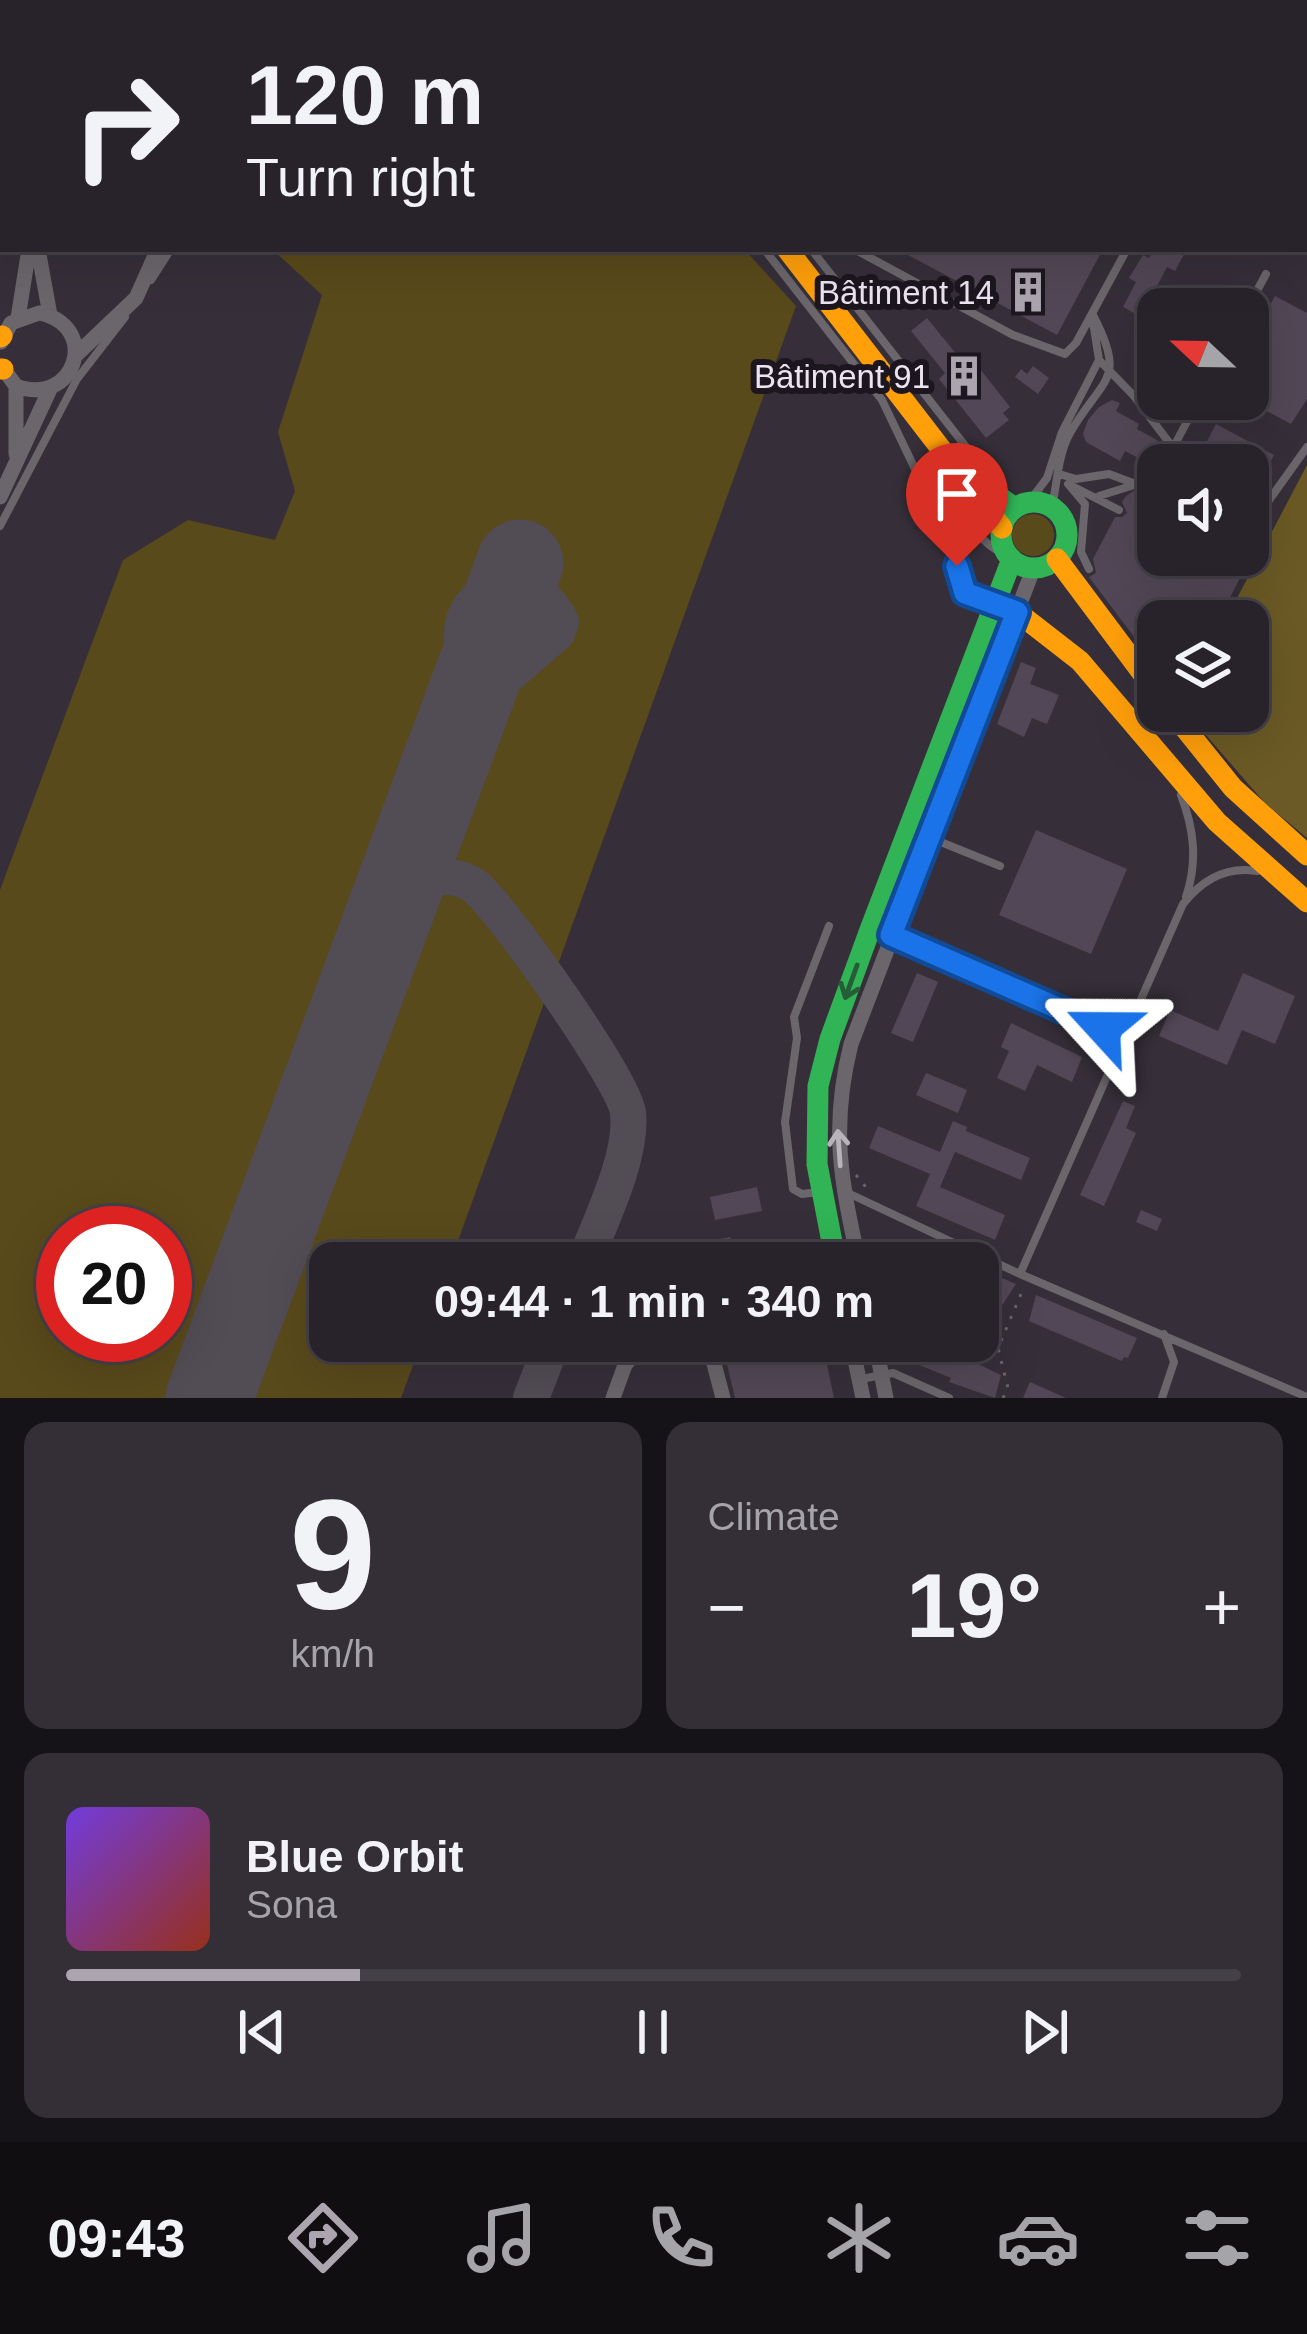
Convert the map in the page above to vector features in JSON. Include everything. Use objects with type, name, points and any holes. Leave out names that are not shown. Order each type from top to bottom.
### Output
[{"type":"street","points":[[8,479],[19,429],[3,357],[33,252]]},
{"type":"street","points":[[35,252],[50,315]]},
{"type":"street","points":[[0,497],[51,387],[70,371],[75,356],[136,298],[157,252]]},
{"type":"street","points":[[790,252],[1002,528],[1010,556],[920,833]]},
{"type":"street","points":[[809,252],[991,491],[1029,506],[1067,531],[1057,559],[1034,568],[881,931],[830,1039],[818,1086],[815,1141],[851,1242]]},
{"type":"street","points":[[18,318],[50,315],[69,330],[104,330]]},
{"type":"street","points":[[69,330],[75,356]]},
{"type":"street","points":[[3,357],[32,390],[51,387]]},
{"type":"street","points":[[1002,528],[1029,506]]},
{"type":"street","points":[[1010,556],[1034,568]]},
{"type":"street","points":[[1057,559],[1137,666]]},
{"type":"street","points":[[1017,612],[1033,632],[1057,642],[1086,667],[1170,772],[1269,874],[1307,902]]},
{"type":"street","points":[[1188,732],[1264,821],[1307,855]]},
{"type":"street","points":[[832,1190],[835,1242]]},
{"type":"street","points":[[613,1398],[627,1362]]},
{"type":"street","points":[[713,1362],[722,1398]]},
{"type":"street","points":[[855,1362],[863,1398]]},
{"type":"street","points":[[879,1362],[886,1398]]},
{"type":"lane","points":[[0,526],[76,379],[169,252]]},
{"type":"lane","points":[[766,252],[882,400],[948,538],[965,593],[1017,612]]},
{"type":"lane","points":[[860,252],[1013,334],[1066,354],[1125,252]]},
{"type":"lane","points":[[1258,288],[1266,274]]},
{"type":"lane","points":[[1029,506],[1054,478],[1069,434],[1096,398],[1109,369],[1109,344],[1092,313]]},
{"type":"lane","points":[[1092,313],[1100,360],[1170,444]]},
{"type":"lane","points":[[1029,506],[1054,478],[1062,432],[1100,360]]},
{"type":"lane","points":[[1269,500],[1307,447]]},
{"type":"lane","points":[[944,453],[945,477],[952,493],[987,546],[1010,556]]},
{"type":"lane","points":[[1054,478],[1109,474],[1132,484],[1094,496]]},
{"type":"lane","points":[[1054,478],[1119,510]]},
{"type":"lane","points":[[1069,484],[1085,504],[1081,560],[1089,569]]},
{"type":"lane","points":[[1024,1276],[1193,873],[1189,815],[1170,772]]},
{"type":"lane","points":[[920,833],[1000,866]]},
{"type":"lane","points":[[1183,904],[1207,879],[1222,873],[1250,869],[1269,874]]},
{"type":"lane","points":[[829,926],[794,1017],[797,1038],[784,1122],[793,1189],[802,1194],[832,1190],[871,1205],[1307,1397]]},
{"type":"lane","points":[[881,931],[1124,1037]]},
{"type":"lane","points":[[1162,1398],[1174,1362],[1164,1334]]},
{"type":"lane","points":[[859,1379],[893,1373],[949,1398]]},
{"type":"path","points":[[848,1164],[873,1197],[871,1205]]},
{"type":"path","points":[[1004,1398],[1008,1388],[998,1348],[1024,1276]]},
{"type":"shaded area","points":[[275,252],[747,252],[796,306],[458,1242],[309,1242],[309,1362],[414,1362],[401,1398],[0,1398],[0,890],[123,560],[188,520],[275,540],[295,491],[278,432],[322,295]]},
{"type":"shaded area","points":[[1307,465],[1307,838],[1265,803],[1203,732],[1269,732],[1269,600],[1236,600],[1249,576],[1269,576],[1269,537]]},
{"type":"shaded area","points":[[1033,514],[1048,520],[1054,535],[1048,550],[1033,556],[1018,550],[1012,535],[1018,520]]},
{"type":"building","name":"Bâtiment 14","points":[[903,252],[1101,252],[1057,335]]},
{"type":"building","points":[[1185,252],[1175,271],[1167,267],[1156,288],[1137,288],[1137,315],[1123,307],[1136,282],[1129,278],[1143,255]]},
{"type":"building","points":[[1275,296],[1307,313],[1307,399],[1291,424],[1269,412],[1269,307]]},
{"type":"building","name":"Bâtiment 91","points":[[927,318],[962,361],[969,355],[1010,407],[1003,413],[1009,420],[986,438],[939,379],[945,373],[911,331]]},
{"type":"building","points":[[1033,366],[1049,378],[1038,394],[1015,377],[1021,369],[1027,374]]},
{"type":"building","points":[[1112,400],[1120,403],[1116,411],[1160,444],[1137,444],[1137,457],[1125,451],[1120,461],[1086,442],[1083,434],[1088,420]]},
{"type":"building","points":[[1216,424],[1253,444],[1206,444]]},
{"type":"building","points":[[1137,489],[1137,576],[1241,576],[1229,600],[1137,600],[1137,641],[1089,577],[1096,573],[1093,559],[1115,517],[1127,513],[1122,502]]},
{"type":"building","points":[[1021,662],[1036,668],[1030,684],[1059,695],[1047,724],[1032,718],[1024,737],[997,724]]},
{"type":"building","points":[[1036,830],[1127,869],[1091,954],[999,915]]},
{"type":"building","points":[[917,973],[938,982],[913,1042],[891,1033]]},
{"type":"building","points":[[1243,973],[1295,996],[1275,1044],[1242,1030],[1227,1065],[1159,1036],[1170,1010],[1218,1031]]},
{"type":"building","points":[[1011,1023],[1082,1057],[1072,1082],[1037,1065],[1025,1091],[997,1078],[1009,1051],[1001,1047]]},
{"type":"building","points":[[926,1073],[967,1090],[958,1113],[916,1095]]},
{"type":"building","points":[[1123,1101],[1135,1106],[1126,1128],[1136,1133],[1104,1206],[1080,1195]]},
{"type":"building","points":[[953,1121],[1030,1158],[1021,1180],[955,1152],[940,1187],[1005,1215],[995,1240],[916,1206],[930,1174],[869,1148],[878,1126],[940,1152]]},
{"type":"building","points":[[757,1187],[762,1211],[715,1220],[710,1197]]},
{"type":"building","points":[[1141,1210],[1162,1219],[1157,1231],[1136,1222]]},
{"type":"building","points":[[999,1277],[1016,1284],[999,1306]]},
{"type":"building","points":[[1036,1295],[1137,1338],[1128,1358],[1122,1361],[1029,1321]]},
{"type":"building","points":[[726,1362],[826,1362],[834,1398],[735,1398]]},
{"type":"building","points":[[912,1362],[974,1362],[1001,1375],[995,1398],[949,1382],[951,1378]]},
{"type":"building","points":[[1030,1382],[1066,1398],[1023,1398]]},
{"type":"taxiway","points":[[463,715],[557,633],[561,622],[546,600],[526,589],[506,587],[486,593],[471,606],[463,625],[464,650],[477,678]]},
{"type":"taxiway","points":[[384,925],[422,883],[444,877],[472,884],[538,964],[587,1036],[628,1113],[614,1189],[593,1242]]},
{"type":"taxiway","points":[[531,1398],[545,1362]]},
{"type":"runway","points":[[209,1398],[520,563]]},
{"type":"traffic: fast","points":[[976,472],[991,491],[1015,508]]},
{"type":"traffic: fast","points":[[1034,502],[1057,512],[1067,535],[1057,558],[1034,568],[1011,558],[1001,535],[1011,512],[1034,502]]},
{"type":"traffic: fast","points":[[832,1242],[817,1164],[818,1086],[830,1039],[1012,559]]},
{"type":"traffic: slow","points":[[789,252],[1002,528]]},
{"type":"traffic: slow","points":[[1057,559],[1137,666]]},
{"type":"traffic: slow","points":[[1017,612],[1080,661],[1217,822],[1307,902]]},
{"type":"traffic: slow","points":[[1188,732],[1233,788],[1307,855]]},
{"type":"place","name":"Bâtiment 14","points":[[1028,292]]},
{"type":"place","name":"Bâtiment 91","points":[[964,376]]},
{"type":"route","points":[[957,566],[965,593],[1017,612],[891,935],[1103,1028]]}]
